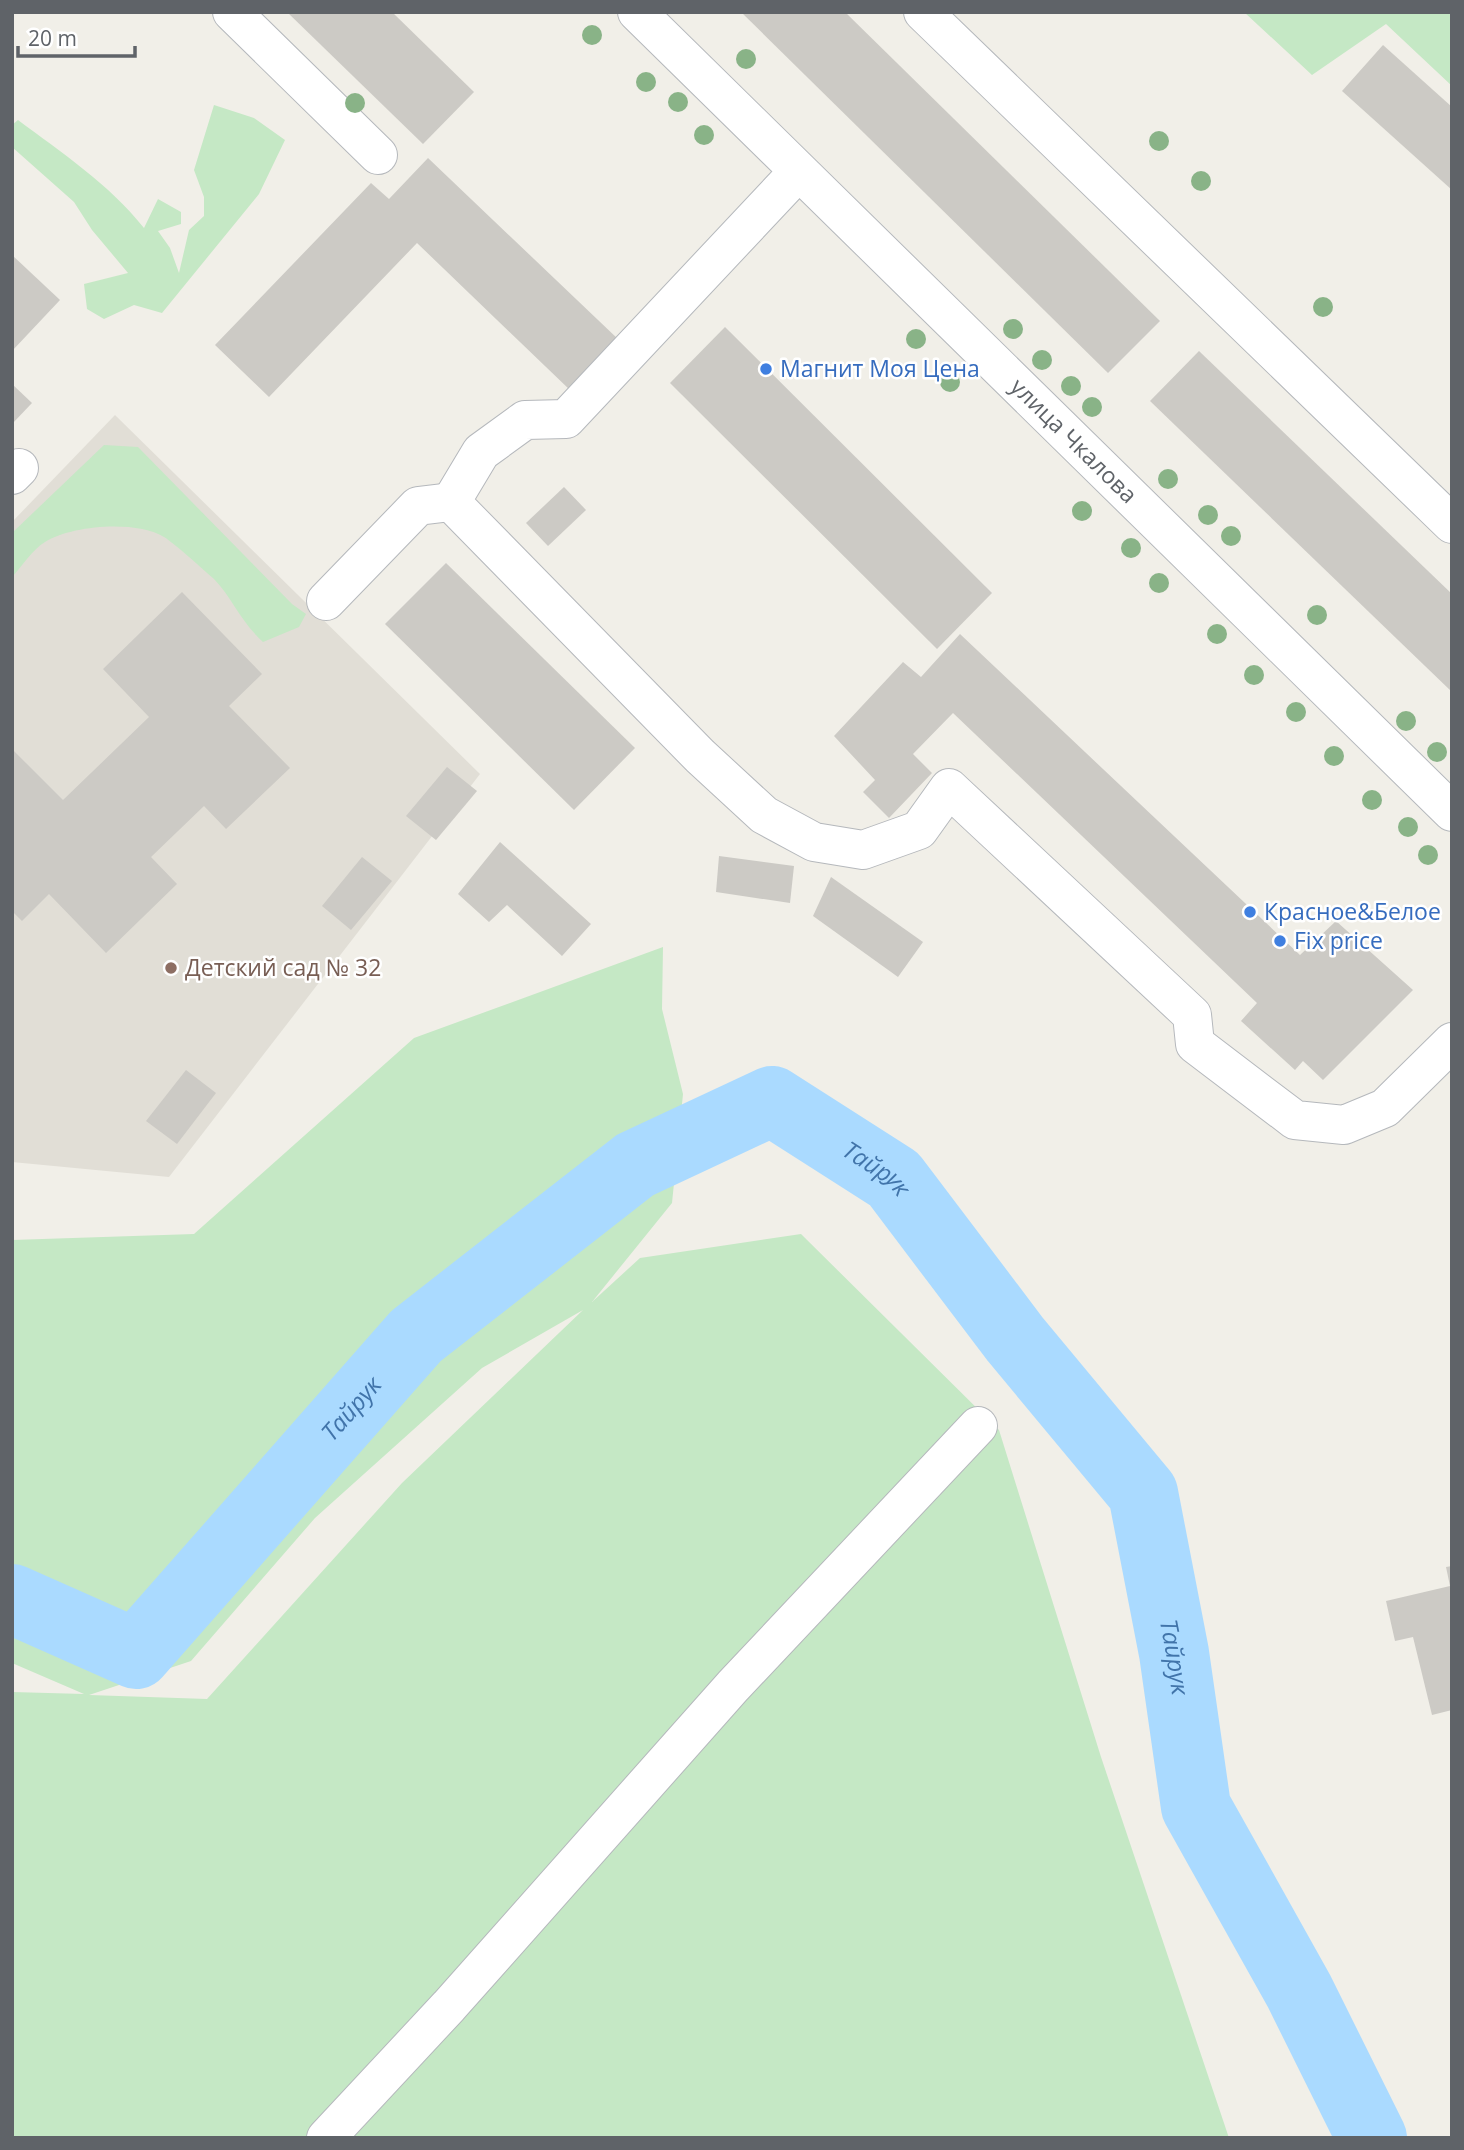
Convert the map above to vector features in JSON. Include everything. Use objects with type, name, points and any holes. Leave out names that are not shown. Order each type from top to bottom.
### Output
[{"type":"street","points":[[232,12],[378,155]]},
{"type":"street","name":"улица Чкалова","points":[[638,12],[1452,812]]},
{"type":"street","points":[[923,12],[1452,524]]},
{"type":"street","points":[[451,502],[481,452],[525,420],[566,419],[798,172]]},
{"type":"street","points":[[326,601],[418,506],[451,502]]},
{"type":"street","points":[[451,502],[700,756],[764,815],[814,842],[863,850],[919,830],[949,788],[1192,1015],[1195,1044],[1295,1120],[1345,1125],[1385,1108],[1452,1042]]},
{"type":"street","points":[[326,2138],[449,2006],[733,1686],[978,1426]]},
{"type":"shaded area","name":"Детский сад № 32","points":[[115,415],[480,774],[169,1177],[12,1162],[12,522]]},
{"type":"green space","points":[[1244,12],[1452,12],[1452,86],[1386,24],[1312,75]]},
{"type":"green space","points":[[214,105],[254,118],[285,140],[259,194],[162,313],[134,305],[104,319],[87,309],[84,284],[128,273],[92,230],[74,202],[12,147],[12,125],[18,120],[68,157],[116,197],[144,228],[158,199],[181,212],[181,224],[158,231],[170,248],[179,273],[189,230],[204,216],[204,197],[194,170]]},
{"type":"green space","points":[[104,445],[138,447],[292,604],[306,614],[299,627],[263,642],[214,579],[164,537],[138,528],[87,528],[57,536],[36,549],[12,577],[12,533]]},
{"type":"green space","points":[[663,947],[662,1009],[683,1094],[672,1203],[592,1302],[640,1258],[801,1234],[999,1430],[1101,1757],[1229,2138],[12,2138],[12,1692],[84,1694],[12,1663],[12,1240],[194,1234],[414,1038]],"holes":[[[583,1310],[402,1483],[207,1699],[89,1695],[191,1661],[315,1518],[482,1368]]]},
{"type":"building","points":[[287,12],[392,12],[474,92],[423,144]]},
{"type":"building","points":[[741,12],[845,12],[1160,321],[1108,373]]},
{"type":"building","points":[[1383,45],[1452,107],[1452,190],[1342,91]]},
{"type":"building","points":[[428,158],[619,340],[571,391],[417,243],[269,397],[215,345],[371,183],[389,199]]},
{"type":"building","points":[[12,255],[60,300],[12,351]]},
{"type":"building","points":[[725,327],[992,593],[937,649],[670,383]]},
{"type":"building","points":[[1199,351],[1452,594],[1452,692],[1150,401]]},
{"type":"building","points":[[12,384],[32,403],[12,424]]},
{"type":"building","points":[[564,487],[586,510],[548,546],[526,523]]},
{"type":"building","points":[[446,563],[635,748],[574,810],[385,624]]},
{"type":"building","name":"Детский сад № 32","points":[[182,592],[262,674],[229,706],[290,768],[226,829],[204,806],[151,857],[177,884],[106,953],[49,894],[22,921],[12,911],[12,753],[14,751],[63,800],[149,717],[103,669]]},
{"type":"building","points":[[960,634],[1300,955],[1336,921],[1413,990],[1323,1080],[1303,1061],[1295,1070],[1241,1021],[1257,1003],[953,713],[913,754],[932,773],[889,818],[863,792],[875,780],[834,736],[903,662],[921,677]]},
{"type":"building","points":[[447,767],[477,791],[436,840],[406,816]]},
{"type":"building","points":[[500,842],[591,924],[562,956],[507,905],[489,922],[458,894]]},
{"type":"building","points":[[719,856],[794,866],[790,903],[716,892]]},
{"type":"building","points":[[362,857],[392,881],[351,930],[322,906]]},
{"type":"building","points":[[831,877],[923,942],[898,977],[813,916]]},
{"type":"building","points":[[186,1070],[216,1093],[177,1144],[146,1121]]},
{"type":"building","points":[[1452,1566],[1452,1710],[1432,1715],[1413,1637],[1395,1641],[1386,1601],[1450,1586],[1446,1567]]},
{"type":"waterway","name":"Тайрук","points":[[12,1599],[136,1654],[416,1336],[635,1165],[772,1101],[894,1179],[1015,1339],[1143,1493],[1174,1653],[1196,1807],[1299,1991],[1372,2138]]},
{"type":"place","name":"Магнит Моя Цена","points":[[766,369]]},
{"type":"place","name":"Красное&Белое","points":[[1250,912]]},
{"type":"place","name":"Fix price","points":[[1280,941]]},
{"type":"place","name":"Детский сад № 32","points":[[171,968]]}]
